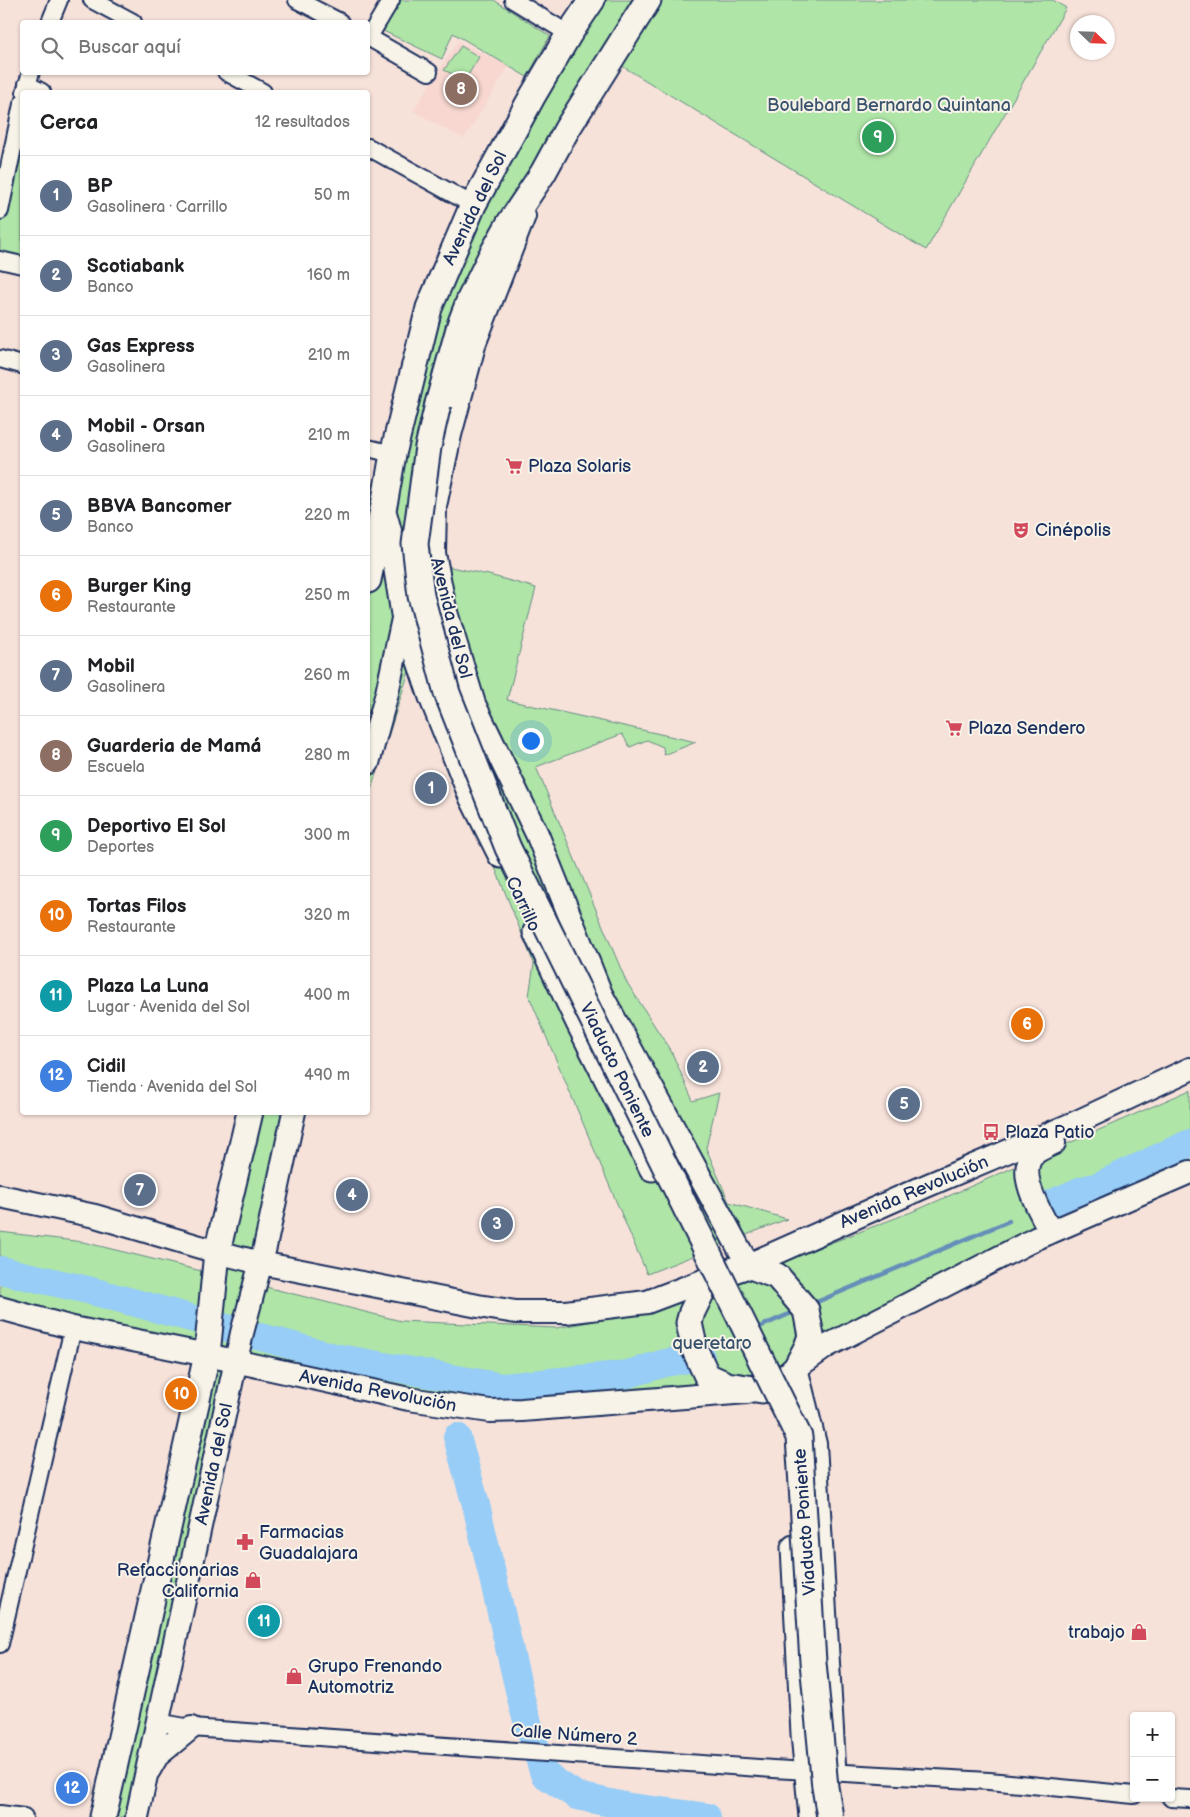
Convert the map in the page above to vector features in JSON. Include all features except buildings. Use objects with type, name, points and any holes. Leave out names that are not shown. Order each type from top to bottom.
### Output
[{"type":"main road","name":"Avenida del Sol","points":[[370,571],[393,454],[429,308],[473,205],[532,97],[569,34],[592,0]]},
{"type":"main road","name":"Avenida del Sol","points":[[648,0],[567,129],[543,173],[518,230],[475,342],[450,435],[435,506],[434,553],[445,609],[474,704],[537,834],[601,994],[748,1265]]},
{"type":"main road","name":"Avenida del Sol","points":[[460,325],[470,299],[509,224],[543,173]]},
{"type":"main road","name":"Viaducto Poniente","points":[[460,325],[428,447],[415,544],[421,596],[447,692],[508,848],[799,1436],[813,1662],[825,1787],[830,1817]]},
{"type":"main road","name":"Carrillo","points":[[383,511],[394,551],[404,614],[435,706],[472,797],[579,1023],[708,1279]]},
{"type":"main road","points":[[370,756],[387,693],[404,614]]},
{"type":"main road","name":"Avenida Revolución","points":[[748,1265],[1077,1122],[1190,1069]]},
{"type":"main road","points":[[1048,1228],[1029,1187],[1027,1163],[1034,1153],[1105,1121],[1118,1102]]},
{"type":"main road","name":"Avenida del Sol","points":[[102,1817],[207,1355],[217,1252],[249,1115]]},
{"type":"main road","name":"Avenida del Sol","points":[[137,1817],[242,1333],[255,1285],[293,1115]]},
{"type":"main road","points":[[708,1279],[692,1312],[689,1323],[695,1350],[707,1376],[728,1385],[762,1390],[778,1384],[826,1346],[1048,1228],[1190,1172]]},
{"type":"main road","points":[[0,1196],[94,1216],[260,1263],[516,1312],[566,1312],[647,1302],[748,1265],[777,1276],[806,1310],[810,1340],[796,1368],[815,1444],[835,1779],[839,1817]]},
{"type":"main road","name":"Avenida Revolución","points":[[0,1308],[73,1328],[409,1399],[490,1411],[762,1390]]},
{"type":"main road","points":[[762,1390],[781,1422],[788,1446],[804,1734],[812,1817]]},
{"type":"main road","points":[[146,1775],[157,1756],[192,1728]]},
{"type":"street","points":[[51,20],[59,0]]},
{"type":"street","points":[[92,0],[129,20]]},
{"type":"street","points":[[297,0],[336,20]]},
{"type":"street","points":[[370,34],[391,0]]},
{"type":"street","points":[[512,0],[569,34]]},
{"type":"street","points":[[370,38],[429,72]]},
{"type":"street","points":[[232,75],[259,90]]},
{"type":"street","points":[[28,83],[39,90]]},
{"type":"street","points":[[0,211],[20,114]]},
{"type":"street","points":[[370,148],[473,205]]},
{"type":"street","points":[[0,260],[20,264]]},
{"type":"street","points":[[0,359],[20,364]]},
{"type":"street","points":[[370,448],[393,454]]},
{"type":"street","points":[[0,1644],[73,1328]]},
{"type":"street","name":"Calle Número 2","points":[[158,1722],[192,1728],[808,1771],[835,1779],[989,1781],[1130,1795]]},
{"type":"street","points":[[1175,1798],[1190,1799]]},
{"type":"street","points":[[0,1814],[24,1817]]},
{"type":"shaded area","points":[[458,41],[509,66],[464,139],[413,111]]},
{"type":"green space","points":[[391,0],[494,0],[550,36],[527,77],[453,33],[442,59],[375,27]]},
{"type":"green space","name":"Boulebard Bernardo Quintana","points":[[595,0],[1053,0],[1066,8],[926,250],[612,60],[512,227],[450,435],[441,565],[489,575],[536,588],[507,700],[696,742],[664,755],[663,747],[647,740],[630,747],[622,734],[536,767],[626,981],[672,1053],[693,1101],[719,1093],[706,1148],[729,1202],[787,1219],[647,1274],[529,996],[534,964],[412,662],[370,793],[370,578],[385,504],[467,227]]},
{"type":"green space","points":[[461,46],[479,57],[465,80],[444,70]]},
{"type":"green space","points":[[20,114],[20,265],[0,260],[0,211]]},
{"type":"green space","name":"queretaro","points":[[1190,1090],[1190,1172],[726,1393],[521,1419],[226,1367],[126,1817],[114,1817],[210,1364],[0,1308],[0,1232],[83,1242],[226,1277],[256,1115],[284,1115],[246,1282],[401,1321],[556,1328],[659,1309],[919,1209]]},
{"type":"waterway","points":[[1050,1204],[1082,1190],[1098,1186],[1190,1143]]},
{"type":"waterway","points":[[812,1304],[1009,1221]]},
{"type":"waterway","points":[[0,1270],[88,1290],[334,1357],[502,1387],[628,1374],[665,1363],[701,1357]]},
{"type":"waterway","points":[[755,1329],[796,1311]]},
{"type":"waterway","points":[[457,1437],[476,1505],[523,1707],[544,1774],[577,1796],[629,1807],[707,1817]]},
{"type":"place","name":"Guarderia de Mamá","points":[[461,89]]},
{"type":"place","name":"Deportivo El Sol","points":[[878,137]]},
{"type":"place","name":"Plaza Solaris","points":[[514,466]]},
{"type":"place","name":"Cinépolis","points":[[1021,530]]},
{"type":"place","name":"Plaza Sendero","points":[[954,728]]},
{"type":"place","name":"BP","points":[[431,788]]},
{"type":"place","name":"Burger King","points":[[1027,1024]]},
{"type":"place","name":"Scotiabank","points":[[703,1067]]},
{"type":"place","name":"BBVA Bancomer","points":[[904,1104]]},
{"type":"place","name":"Plaza Patio","points":[[991,1132]]},
{"type":"place","name":"Mobil","points":[[140,1190]]},
{"type":"place","name":"Mobil - Orsan","points":[[352,1195]]},
{"type":"place","name":"Gas Express","points":[[497,1224]]},
{"type":"place","name":"Tortas Filos","points":[[181,1394]]},
{"type":"place","name":"Farmacias Guadalajara","points":[[245,1542]]},
{"type":"place","name":"Refaccionarias California","points":[[253,1580]]},
{"type":"place","name":"Plaza La Luna","points":[[264,1621]]},
{"type":"place","name":"trabajo","points":[[1139,1632]]},
{"type":"place","name":"Grupo Frenando Automotriz","points":[[294,1676]]},
{"type":"place","name":"Cidil","points":[[72,1788]]}]
